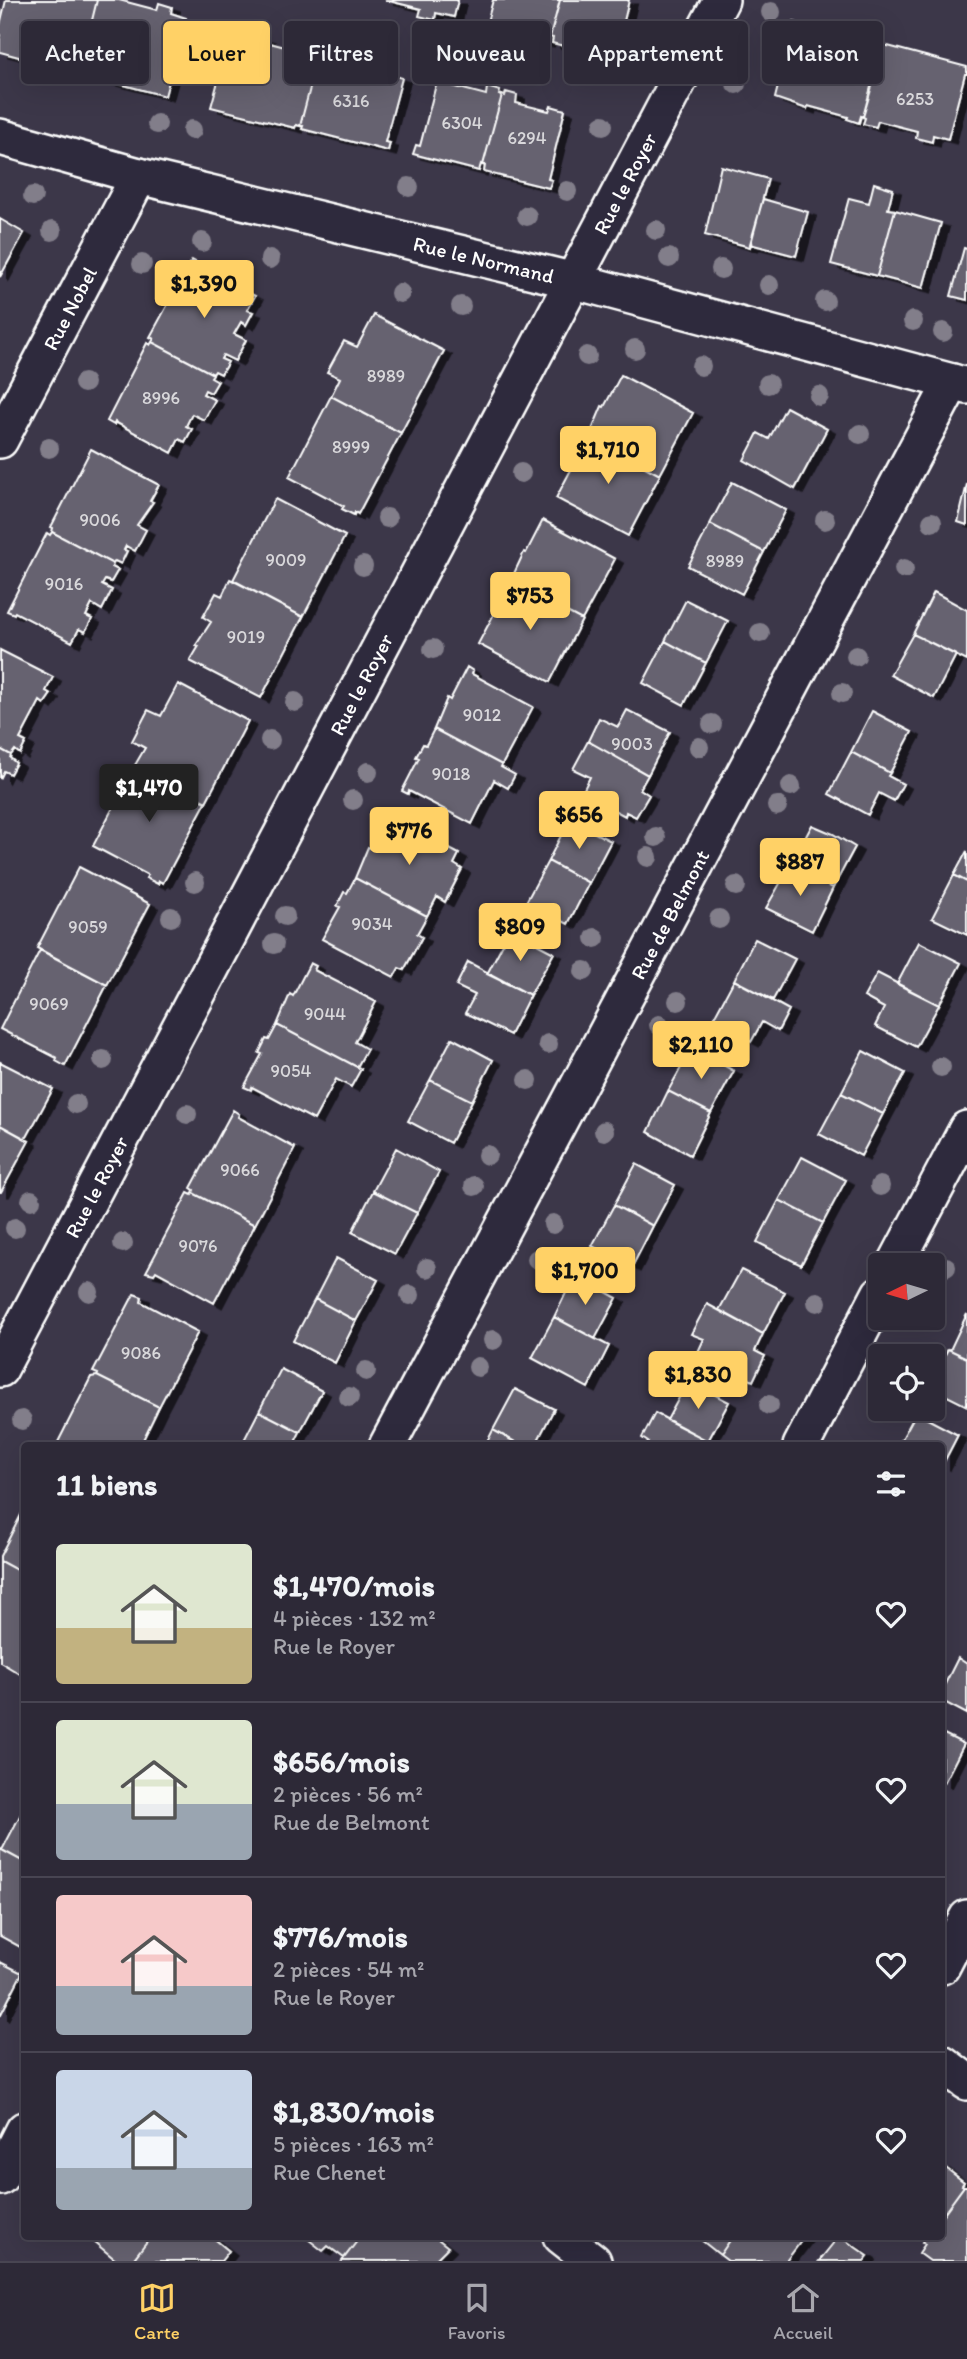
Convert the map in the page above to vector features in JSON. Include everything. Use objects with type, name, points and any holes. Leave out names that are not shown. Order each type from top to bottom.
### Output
[{"type":"street","name":"Rue le Royer","points":[[0,1369],[721,0]]},
{"type":"street","name":"Rue le Normand","points":[[0,137],[139,176],[575,281],[960,384]]},
{"type":"street","name":"Rue Nobel","points":[[0,440],[139,176]]},
{"type":"street","name":"Rue de Belmont","points":[[389,1442],[960,384]]},
{"type":"street","points":[[901,1253],[967,1129]]},
{"type":"street","points":[[803,1442],[868,1317]]},
{"type":"street","points":[[945,1960],[967,1918]]},
{"type":"street","points":[[945,2065],[967,2082]]},
{"type":"street","points":[[0,2176],[21,2136]]},
{"type":"street","points":[[566,2240],[593,2261]]},
{"type":"building","points":[[6,0],[97,0],[92,21],[21,21],[21,58],[0,52],[0,25]]},
{"type":"building","points":[[97,0],[119,0],[157,10],[159,3],[172,7],[171,13],[186,18],[185,21],[163,21],[163,84],[168,84],[165,96],[120,84],[149,84],[149,21],[92,21]]},
{"type":"building","points":[[385,0],[458,0],[454,17],[436,13],[435,20],[419,16],[421,9]]},
{"type":"building","points":[[493,0],[560,0],[550,37],[550,21],[487,21]]},
{"type":"building","points":[[560,0],[629,0],[624,21],[564,21],[564,46],[552,43],[553,38],[550,37]]},
{"type":"building","points":[[270,43],[284,47],[284,84],[311,84],[300,126],[296,125],[295,128],[211,107],[217,84],[270,84]]},
{"type":"building","points":[[884,45],[967,67],[948,139],[933,135],[932,142],[916,138],[917,131],[878,121],[876,127],[863,124],[873,84],[883,84]]},
{"type":"building","points":[[398,77],[402,78],[385,142],[390,143],[388,151],[302,129],[303,126],[300,126],[311,84],[398,84]]},
{"type":"building","points":[[436,84],[452,84],[486,95],[487,87],[500,91],[499,95],[502,95],[479,171],[413,154],[416,145],[420,146]]},
{"type":"building","points":[[778,84],[872,84],[859,123],[847,119],[848,117],[808,106],[807,109],[775,98]]},
{"type":"building","points":[[506,92],[517,95],[516,103],[549,111],[551,106],[565,110],[548,179],[552,180],[549,188],[484,172],[483,165],[502,95],[505,96]]},
{"type":"building","points":[[721,166],[768,179],[750,247],[705,235]]},
{"type":"building","points":[[874,183],[893,189],[888,209],[895,210],[877,276],[831,264],[849,198],[869,203]]},
{"type":"building","points":[[763,199],[808,212],[796,256],[750,244]]},
{"type":"building","points":[[895,210],[941,223],[923,288],[877,276]]},
{"type":"building","points":[[0,219],[24,233],[0,277]]},
{"type":"building","points":[[964,248],[967,249],[967,300],[951,296]]},
{"type":"building","points":[[192,260],[199,264],[197,266],[255,296],[247,310],[253,312],[246,325],[241,322],[234,334],[246,340],[235,361],[223,355],[221,359],[228,362],[221,374],[215,371],[213,374],[152,342],[154,339],[150,337]]},
{"type":"building","points":[[374,315],[444,351],[401,433],[331,396],[340,378],[327,372],[344,341],[357,347]]},
{"type":"building","points":[[152,342],[213,374],[211,377],[218,381],[211,393],[205,390],[203,394],[215,400],[204,420],[192,414],[186,426],[192,429],[185,442],[179,439],[172,453],[115,422],[114,425],[107,421],[147,343],[150,345]]},
{"type":"building","points":[[621,375],[693,413],[660,475],[589,437],[602,406],[604,407]]},
{"type":"building","points":[[331,396],[401,433],[358,514],[355,512],[354,515],[342,509],[344,506],[289,477]]},
{"type":"building","points":[[786,407],[827,429],[795,489],[744,460],[758,433],[769,439]]},
{"type":"building","points":[[589,437],[660,475],[628,536],[556,498],[573,466],[570,465]]},
{"type":"building","points":[[91,449],[159,485],[150,501],[153,502],[137,525],[146,530],[135,551],[126,546],[124,550],[127,551],[121,564],[115,561],[113,564],[52,532],[51,527]]},
{"type":"building","points":[[732,482],[786,510],[764,552],[710,524]]},
{"type":"building","points":[[967,484],[967,525],[958,522]]},
{"type":"building","points":[[275,499],[345,536],[303,617],[233,580]]},
{"type":"building","points":[[543,520],[615,559],[582,620],[510,582]]},
{"type":"building","points":[[710,524],[764,552],[742,594],[688,566]]},
{"type":"building","points":[[52,532],[113,564],[112,567],[118,570],[111,582],[105,580],[102,585],[112,590],[102,610],[92,604],[86,616],[92,619],[85,632],[79,629],[72,642],[15,612],[14,614],[7,611],[47,533],[50,535]]},
{"type":"building","points":[[230,579],[303,617],[261,698],[190,661],[199,646],[196,645],[211,622],[203,617],[216,593],[222,596]]},
{"type":"building","points":[[510,582],[582,620],[550,682],[478,644],[495,612],[492,610]]},
{"type":"building","points":[[934,592],[967,610],[967,661],[913,634]]},
{"type":"building","points":[[686,600],[728,621],[706,663],[665,641]]},
{"type":"building","points":[[913,634],[956,655],[934,698],[890,675]]},
{"type":"building","points":[[665,641],[706,663],[684,705],[643,683]]},
{"type":"building","points":[[0,650],[53,677],[46,691],[51,694],[44,704],[40,701],[20,739],[26,742],[20,754],[15,750],[11,755],[0,749]]},
{"type":"building","points":[[467,667],[473,671],[472,674],[533,707],[502,765],[434,729],[447,698],[450,700]]},
{"type":"building","points":[[178,684],[248,721],[206,802],[135,765],[145,748],[132,741],[148,710],[161,716]]},
{"type":"building","points":[[627,710],[670,732],[648,775],[588,741],[599,718],[618,727]]},
{"type":"building","points":[[872,711],[912,732],[890,773],[851,752]]},
{"type":"building","points":[[434,729],[502,765],[501,767],[515,775],[508,788],[494,780],[472,824],[409,791],[408,794],[402,791],[419,758],[416,757]]},
{"type":"building","points":[[588,741],[648,775],[640,789],[649,795],[636,817],[626,812],[625,816],[582,793],[590,777],[573,769]]},
{"type":"building","points":[[0,749],[11,755],[10,758],[16,763],[10,774],[4,771],[0,779]]},
{"type":"building","points":[[851,752],[890,773],[888,776],[903,784],[894,801],[879,793],[868,815],[829,794]]},
{"type":"building","points":[[135,765],[206,802],[163,883],[159,881],[158,884],[146,878],[148,875],[93,846]]},
{"type":"building","points":[[388,816],[459,854],[454,864],[462,869],[445,902],[437,897],[427,916],[355,878],[368,847],[371,848]]},
{"type":"building","points":[[569,820],[611,841],[589,883],[548,861]]},
{"type":"building","points":[[812,825],[855,847],[833,888],[790,866]]},
{"type":"building","points":[[967,851],[967,882],[954,875]]},
{"type":"building","points":[[548,861],[589,883],[568,924],[526,902]]},
{"type":"building","points":[[790,866],[833,888],[812,931],[766,908]]},
{"type":"building","points":[[79,867],[150,904],[107,985],[37,948]]},
{"type":"building","points":[[954,875],[967,882],[967,935],[932,918]]},
{"type":"building","points":[[355,878],[427,916],[417,934],[422,937],[404,970],[399,968],[394,977],[322,939],[340,907],[337,906],[344,892],[347,893]]},
{"type":"building","points":[[510,930],[554,953],[530,995],[487,974]]},
{"type":"building","points":[[755,939],[795,959],[773,1000],[734,980]]},
{"type":"building","points":[[919,942],[961,963],[939,1005],[897,984]]},
{"type":"building","points":[[40,950],[107,985],[65,1066],[56,1061],[57,1058],[0,1029]]},
{"type":"building","points":[[468,962],[530,995],[510,1035],[465,1013],[475,995],[456,986]]},
{"type":"building","points":[[310,963],[316,966],[314,970],[376,1002],[355,1042],[367,1049],[357,1067],[277,1025],[290,994],[293,996]]},
{"type":"building","points":[[877,973],[939,1005],[916,1047],[875,1026],[884,1008],[864,997]]},
{"type":"building","points":[[734,980],[789,1010],[778,1031],[762,1022],[751,1042],[712,1021]]},
{"type":"building","points":[[277,1025],[361,1069],[351,1087],[336,1079],[314,1120],[252,1087],[251,1090],[244,1087],[262,1054],[259,1053],[266,1039],[269,1040]]},
{"type":"building","points":[[452,1038],[493,1060],[472,1101],[430,1080]]},
{"type":"building","points":[[692,1048],[734,1071],[711,1113],[668,1091]]},
{"type":"building","points":[[863,1051],[905,1073],[883,1114],[841,1093]]},
{"type":"building","points":[[0,1062],[53,1089],[27,1137],[24,1138],[0,1125]]},
{"type":"building","points":[[430,1080],[472,1101],[450,1143],[408,1121]]},
{"type":"building","points":[[668,1091],[711,1113],[690,1155],[648,1132]]},
{"type":"building","points":[[841,1093],[883,1114],[861,1156],[819,1134]]},
{"type":"building","points":[[233,1110],[239,1114],[238,1117],[295,1148],[255,1225],[193,1193],[191,1188]]},
{"type":"building","points":[[0,1125],[29,1141],[1,1192],[0,1192]]},
{"type":"building","points":[[396,1148],[439,1172],[417,1213],[373,1191]]},
{"type":"building","points":[[802,1157],[846,1180],[823,1223],[779,1200]]},
{"type":"building","points":[[636,1164],[675,1185],[653,1226],[614,1205]]},
{"type":"building","points":[[373,1191],[417,1213],[395,1254],[352,1232]]},
{"type":"building","points":[[188,1193],[193,1193],[255,1225],[214,1303],[156,1271],[154,1274],[146,1272]]},
{"type":"building","points":[[779,1200],[823,1223],[801,1265],[757,1242]]},
{"type":"building","points":[[614,1205],[653,1226],[632,1267],[592,1246]]},
{"type":"building","points":[[336,1258],[378,1280],[356,1321],[315,1299]]},
{"type":"building","points":[[741,1270],[785,1292],[763,1334],[719,1310]]},
{"type":"building","points":[[575,1275],[617,1298],[595,1339],[554,1317]]},
{"type":"building","points":[[134,1294],[142,1297],[141,1302],[198,1332],[159,1407],[93,1372]]},
{"type":"building","points":[[315,1299],[356,1321],[335,1363],[293,1341]]},
{"type":"building","points":[[707,1304],[763,1334],[755,1351],[765,1356],[753,1381],[697,1354],[704,1339],[691,1334]]},
{"type":"building","points":[[967,1314],[967,1358],[950,1350]]},
{"type":"building","points":[[554,1317],[609,1346],[588,1388],[532,1358]]},
{"type":"building","points":[[948,1349],[967,1358],[967,1406],[945,1395],[945,1355]]},
{"type":"building","points":[[281,1369],[322,1391],[300,1432],[259,1411]]},
{"type":"building","points":[[97,1376],[159,1407],[142,1442],[58,1442],[91,1377]]},
{"type":"building","points":[[688,1381],[729,1402],[708,1441],[667,1420]]},
{"type":"building","points":[[515,1389],[554,1409],[537,1442],[515,1442],[493,1430]]},
{"type":"building","points":[[259,1411],[300,1432],[295,1442],[243,1442]]},
{"type":"building","points":[[655,1413],[708,1441],[648,1442],[642,1438]]},
{"type":"building","points":[[912,1421],[931,1421],[958,1435],[945,1460],[945,1442],[900,1442]]},
{"type":"building","points":[[493,1430],[515,1442],[487,1442]]},
{"type":"building","points":[[21,1515],[21,1572],[0,1561]]},
{"type":"building","points":[[0,1561],[21,1572],[21,1674],[0,1662]]},
{"type":"building","points":[[958,1658],[967,1664],[967,1714],[945,1703],[945,1684]]},
{"type":"building","points":[[945,1734],[964,1744],[945,1781]]},
{"type":"building","points":[[21,1814],[21,1860],[2,1850]]},
{"type":"building","points":[[0,1849],[21,1860],[21,1947],[0,1936]]},
{"type":"building","points":[[0,1962],[21,1975],[0,2016]]},
{"type":"building","points":[[945,2167],[964,2182],[964,2186],[945,2212]]},
{"type":"building","points":[[964,2186],[967,2186],[967,2261],[930,2261],[919,2253],[925,2244],[923,2240],[945,2240],[945,2212]]},
{"type":"building","points":[[92,2240],[148,2240],[132,2261],[117,2261]]},
{"type":"building","points":[[148,2240],[216,2240],[229,2251],[221,2261],[132,2261]]},
{"type":"building","points":[[309,2240],[358,2240],[344,2258],[328,2246],[323,2251]]},
{"type":"building","points":[[358,2240],[439,2240],[448,2247],[434,2261],[342,2261]]},
{"type":"building","points":[[701,2240],[730,2240],[720,2255]]},
{"type":"building","points":[[730,2240],[802,2240],[786,2261],[728,2261],[720,2255]]},
{"type":"building","points":[[836,2240],[845,2240],[868,2256],[864,2261],[819,2261]]}]
